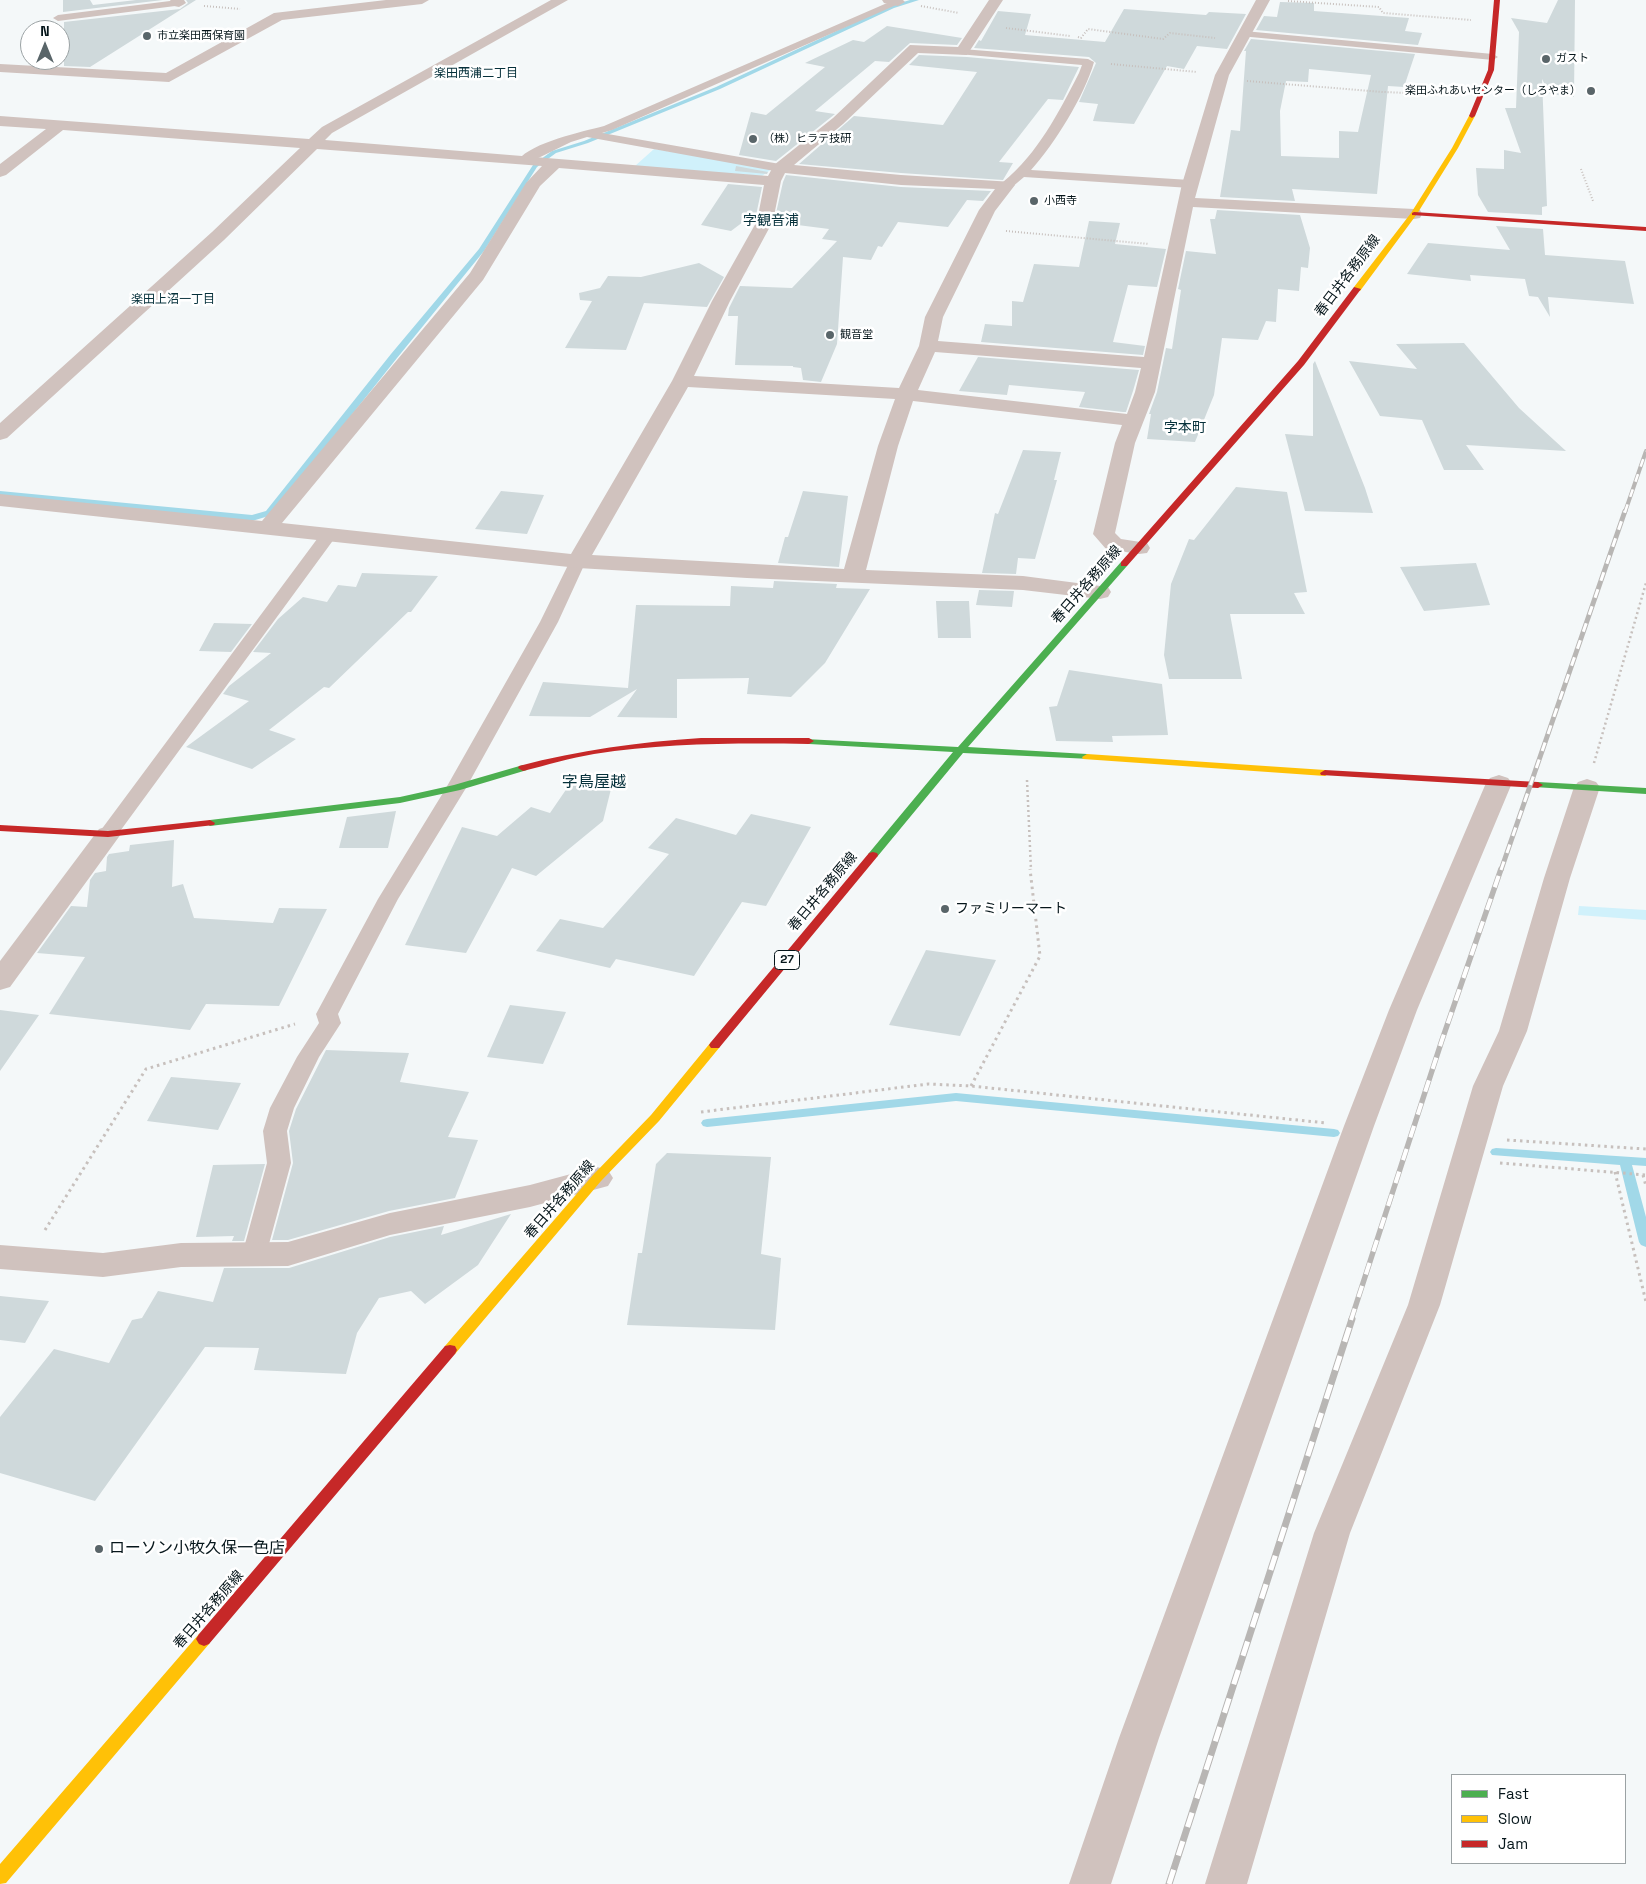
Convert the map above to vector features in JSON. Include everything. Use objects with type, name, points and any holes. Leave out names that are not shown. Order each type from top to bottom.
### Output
[{"type":"main road","name":"春日井各務原線","points":[[0,1877],[597,1178],[656,1118],[960,750],[1301,363],[1414,214],[1455,148],[1477,105],[1491,70],[1497,0]]},
{"type":"main road","points":[[1414,214],[1646,229]]},
{"type":"main road","points":[[0,828],[108,834],[320,811],[400,800],[456,788],[536,764],[610,749],[703,740],[838,741],[960,750],[1646,790]]},
{"type":"street","points":[[0,68],[169,78],[279,16],[422,0]]},
{"type":"street","points":[[0,434],[218,236],[315,144],[327,130],[560,0]]},
{"type":"street","points":[[578,561],[682,381],[721,301],[765,221],[777,174],[838,121],[915,48],[962,52],[996,0]]},
{"type":"street","points":[[1139,548],[1114,544],[1104,534],[1132,420],[1145,392],[1188,193],[1222,77],[1263,0]]},
{"type":"street","points":[[0,121],[555,163],[1007,185]]},
{"type":"street","points":[[0,172],[60,126]]},
{"type":"street","points":[[268,527],[477,276],[534,183],[555,163]]},
{"type":"street","points":[[852,576],[888,446],[906,394],[928,346],[934,317],[987,210],[1007,185]]},
{"type":"street","points":[[1188,193],[1414,214]]},
{"type":"street","points":[[928,346],[1152,363]]},
{"type":"street","points":[[682,381],[906,394],[1132,420]]},
{"type":"street","points":[[0,500],[578,561],[1023,583],[1100,592]]},
{"type":"street","points":[[1090,1884],[1139,1738],[1359,1126],[1403,1010],[1499,782]]},
{"type":"street","points":[[1226,1884],[1332,1533],[1424,1305],[1488,1086],[1513,1032],[1557,878],[1587,787]]},
{"type":"street","points":[[0,980],[108,834]]},
{"type":"street","points":[[13,1258],[103,1265],[181,1255],[254,1256],[288,1254],[390,1224],[530,1196],[597,1178]]},
{"type":"lane","points":[[524,160],[560,142],[588,135],[789,50],[893,1]]},
{"type":"lane","points":[[58,18],[178,2]]},
{"type":"lane","points":[[1242,37],[1492,57]]},
{"type":"lane","points":[[962,52],[1088,62],[1085,72],[1054,131],[1022,173],[1007,185]]},
{"type":"lane","points":[[588,135],[777,174]]},
{"type":"lane","points":[[1022,173],[1188,193]]},
{"type":"lane","points":[[108,834],[329,535]]},
{"type":"lane","points":[[254,1256],[279,1163],[275,1131],[282,1108],[308,1057],[330,1023],[327,1014],[388,899],[456,788],[549,622],[578,561]]},
{"type":"path","points":[[1280,0],[1379,7],[1384,13],[1496,22]]},
{"type":"path","points":[[893,1],[955,12],[980,22],[1081,38],[1088,29],[1163,39],[1170,33],[1242,37]]},
{"type":"path","points":[[178,2],[254,9],[279,16]]},
{"type":"path","points":[[1088,62],[1383,92],[1462,96]]},
{"type":"path","points":[[1581,168],[1586,186],[1604,227]]},
{"type":"path","points":[[978,228],[1178,246]]},
{"type":"path","points":[[1587,787],[1646,583]]},
{"type":"path","points":[[971,1086],[1040,956],[1029,856],[1026,754]]},
{"type":"path","points":[[13,1258],[146,1069],[327,1014]]},
{"type":"path","points":[[656,1118],[928,1084],[971,1086],[1359,1126]]},
{"type":"path","points":[[1470,1149],[1646,1149]]},
{"type":"path","points":[[1470,1149],[1643,1175],[1646,1186]]},
{"type":"path","points":[[1616,1172],[1646,1302]]},
{"type":"shaded area","points":[[654,149],[773,168],[762,176],[635,166]]},
{"type":"shaded area","points":[[1579,906],[1646,910],[1646,920],[1578,915]]},
{"type":"building","points":[[63,0],[90,0],[93,5],[136,0],[163,0],[63,12]]},
{"type":"building","points":[[186,0],[196,0],[90,67],[70,66],[70,21],[180,9],[188,3]]},
{"type":"building","points":[[1558,0],[1575,0],[1574,97],[1550,94],[1542,79],[1547,206],[1542,207],[1542,215],[1488,212],[1478,195],[1476,168],[1504,169],[1504,150],[1521,153],[1505,108],[1516,108],[1519,32],[1511,18],[1547,23]]},
{"type":"building","points":[[1280,2],[1314,3],[1314,11],[1409,18],[1405,31],[1422,33],[1418,45],[1256,30],[1264,16],[1277,17]]},
{"type":"building","points":[[1124,9],[1206,15],[1209,12],[1246,14],[1227,49],[1197,46],[1184,69],[1167,66],[1134,124],[1093,121],[1098,104],[1079,102],[1096,63],[1089,57],[974,48],[979,40],[981,41],[998,11],[1031,14],[1025,35],[1105,42]]},
{"type":"building","points":[[887,26],[962,38],[957,45],[910,43],[889,62],[875,61],[815,111],[835,114],[776,161],[739,155],[751,112],[766,115],[825,67],[805,63],[853,40],[864,42]]},
{"type":"building","points":[[1251,39],[1415,54],[1404,87],[1388,86],[1377,194],[1292,189],[1295,201],[1220,197],[1231,130],[1240,131],[1246,51],[1244,51]],"holes":[[[1309,69],[1371,75],[1358,132],[1339,131],[1339,158],[1281,156],[1280,111],[1286,81],[1308,82]]]},
{"type":"building","points":[[919,55],[967,57],[1079,67],[1063,100],[1048,99],[999,162],[1013,163],[1003,180],[799,164],[854,116],[943,125],[977,72],[909,65]]},
{"type":"building","points":[[736,166],[768,172],[767,174],[735,171]]},
{"type":"building","points":[[786,175],[901,187],[991,191],[983,201],[967,200],[948,227],[898,222],[882,247],[878,246],[871,260],[843,257],[837,344],[821,382],[803,380],[801,368],[793,366],[735,365],[738,316],[728,316],[729,308],[740,286],[792,288],[837,241],[822,239],[829,229],[774,222]]},
{"type":"building","points":[[728,184],[762,187],[755,220],[747,219],[731,231],[701,225]]},
{"type":"building","points":[[1217,210],[1300,215],[1310,248],[1308,268],[1301,267],[1299,291],[1278,289],[1276,322],[1266,321],[1258,340],[1222,338],[1214,395],[1195,442],[1147,439],[1151,414],[1149,414],[1157,392],[1166,348],[1172,349],[1181,290],[1178,289],[1186,251],[1216,254],[1210,219],[1215,219]]},
{"type":"building","points":[[1089,221],[1120,223],[1115,244],[1166,249],[1157,287],[1128,285],[1113,342],[1145,346],[1143,355],[981,342],[985,324],[1012,326],[1012,301],[1023,302],[1034,264],[1079,267]]},
{"type":"building","points":[[1496,226],[1543,229],[1545,255],[1625,261],[1634,304],[1548,297],[1550,317],[1538,297],[1529,296],[1525,279],[1470,275],[1471,281],[1407,274],[1428,243],[1510,250]]},
{"type":"building","points":[[699,263],[724,277],[707,307],[644,303],[626,350],[565,348],[592,301],[580,300],[579,293],[600,288],[608,276],[641,277]]},
{"type":"building","points":[[1464,343],[1519,408],[1566,451],[1466,445],[1484,470],[1444,470],[1422,420],[1380,416],[1349,361],[1417,369],[1396,344]]},
{"type":"building","points":[[978,357],[1139,370],[1126,412],[1123,412],[1079,407],[1085,392],[1009,385],[1007,395],[959,391]]},
{"type":"building","points":[[1315,361],[1373,513],[1305,511],[1285,434],[1313,436],[1313,364]]},
{"type":"building","points":[[1023,450],[1061,452],[1054,480],[1057,480],[1035,559],[1018,558],[1016,574],[982,573],[995,513],[998,514]]},
{"type":"building","points":[[1236,487],[1287,492],[1307,592],[1294,593],[1305,614],[1230,614],[1242,679],[1169,679],[1164,655],[1171,584],[1189,539],[1194,540]]},
{"type":"building","points":[[501,491],[544,495],[527,534],[475,529]]},
{"type":"building","points":[[803,491],[848,496],[839,567],[778,563],[785,537],[788,537]]},
{"type":"building","points":[[1476,563],[1490,605],[1424,611],[1400,567]]},
{"type":"building","points":[[362,573],[438,576],[411,612],[408,612],[329,688],[324,687],[269,730],[296,739],[252,769],[186,747],[249,701],[223,694],[229,686],[271,653],[253,652],[278,619],[303,597],[327,602],[338,585],[356,587]]},
{"type":"building","points":[[774,581],[837,584],[836,588],[870,589],[825,663],[791,697],[747,694],[749,678],[677,679],[677,718],[617,717],[637,689],[590,717],[529,716],[543,682],[628,688],[636,605],[730,606],[731,586],[773,588]]},
{"type":"building","points":[[979,590],[1014,591],[1012,607],[976,605]]},
{"type":"building","points":[[936,601],[969,601],[971,638],[938,638]]},
{"type":"building","points":[[214,623],[252,624],[231,652],[199,651]]},
{"type":"building","points":[[1069,670],[1162,684],[1168,735],[1112,736],[1113,742],[1056,741],[1049,707],[1057,706]]},
{"type":"building","points":[[574,778],[612,785],[603,821],[536,876],[512,868],[466,953],[405,945],[462,827],[497,836],[531,807],[550,813]]},
{"type":"building","points":[[396,811],[388,848],[339,848],[347,817]]},
{"type":"building","points":[[751,814],[811,827],[766,906],[742,902],[694,976],[616,959],[610,968],[536,951],[560,919],[603,928],[669,854],[648,848],[676,818],[736,835]]},
{"type":"building","points":[[174,840],[172,887],[183,884],[194,918],[273,923],[279,908],[327,909],[279,1006],[206,1004],[190,1030],[49,1014],[85,957],[37,953],[71,906],[87,907],[90,880],[95,873],[106,871],[109,854],[129,851],[130,845]]},
{"type":"building","points":[[926,950],[996,960],[960,1036],[889,1025]]},
{"type":"building","points":[[510,1005],[566,1012],[543,1064],[487,1057]]},
{"type":"building","points":[[0,1010],[39,1015],[0,1071]]},
{"type":"building","points":[[326,1050],[409,1053],[400,1082],[469,1092],[448,1137],[478,1140],[455,1198],[389,1211],[288,1240],[272,1240],[293,1163],[289,1131],[296,1109]]},
{"type":"building","points":[[171,1077],[241,1083],[218,1130],[147,1121]]},
{"type":"building","points":[[667,1153],[771,1157],[761,1254],[781,1258],[775,1330],[627,1325],[638,1253],[642,1253],[656,1164]]},
{"type":"building","points":[[265,1164],[244,1241],[232,1241],[234,1236],[196,1237],[213,1165]]},
{"type":"building","points":[[511,1214],[478,1265],[425,1304],[411,1291],[379,1298],[357,1333],[346,1374],[254,1370],[259,1348],[205,1347],[95,1501],[0,1473],[0,1417],[54,1349],[109,1363],[132,1320],[142,1318],[158,1291],[213,1302],[224,1268],[289,1268],[390,1237],[444,1226],[441,1235]]},
{"type":"building","points":[[0,1296],[49,1301],[25,1343],[0,1340]]},
{"type":"waterway","points":[[0,494],[252,518],[269,513],[394,356],[482,250],[535,166],[554,152],[586,142],[718,88],[892,7],[916,0]]},
{"type":"waterway","points":[[707,1123],[956,1097],[1334,1133]]},
{"type":"waterway","points":[[1496,1152],[1646,1162]]},
{"type":"waterway","points":[[1625,1161],[1646,1242]]},
{"type":"railway","points":[[1625,512],[1646,451]]},
{"type":"railway","points":[[1501,870],[1625,511]]},
{"type":"railway","points":[[1351,1320],[1442,1040],[1501,869]]},
{"type":"railway","points":[[1169,1884],[1352,1319]]},
{"type":"traffic: fast","points":[[873,855],[960,750],[1124,564]]},
{"type":"traffic: fast","points":[[809,741],[1087,757]]},
{"type":"traffic: fast","points":[[210,823],[400,800],[456,788],[523,768]]},
{"type":"traffic: fast","points":[[1538,785],[1646,791]]},
{"type":"traffic: slow","points":[[1357,289],[1414,214],[1455,148],[1472,116]]},
{"type":"traffic: slow","points":[[1087,757],[1325,773]]},
{"type":"traffic: slow","points":[[450,1350],[597,1178],[655,1118],[715,1045]]},
{"type":"traffic: slow","points":[[0,1877],[204,1639]]},
{"type":"traffic: jam","points":[[1472,116],[1491,70],[1497,0]]},
{"type":"traffic: jam","points":[[1414,214],[1646,229]]},
{"type":"traffic: jam","points":[[1124,564],[1301,363],[1357,289]]},
{"type":"traffic: jam","points":[[523,768],[558,758],[629,746],[701,741],[809,741]]},
{"type":"traffic: jam","points":[[1325,773],[1538,785]]},
{"type":"traffic: jam","points":[[0,828],[108,834],[210,823]]},
{"type":"traffic: jam","points":[[715,1045],[873,855]]},
{"type":"traffic: jam","points":[[204,1639],[450,1350]]},
{"type":"place","name":"市立楽田西保育園","points":[[147,36]]},
{"type":"place","name":"ガスト","points":[[1546,59]]},
{"type":"place","name":"楽田ふれあいセンター（しろやま）","points":[[1591,91]]},
{"type":"place","name":"（株）ヒラテ技研","points":[[753,139]]},
{"type":"place","name":"小西寺","points":[[1034,201]]},
{"type":"place","name":"観音堂","points":[[830,335]]},
{"type":"place","name":"ファミリーマート","points":[[945,909]]},
{"type":"place","name":"ローソン小牧久保一色店","points":[[99,1549]]},
{"type":"district","name":"楽田西浦二丁目","points":[[476,74]]},
{"type":"district","name":"字観音浦","points":[[771,221]]},
{"type":"district","name":"楽田上沼一丁目","points":[[173,300]]},
{"type":"district","name":"字本町","points":[[1185,428]]},
{"type":"district","name":"字鳥屋越","points":[[594,783]]}]
